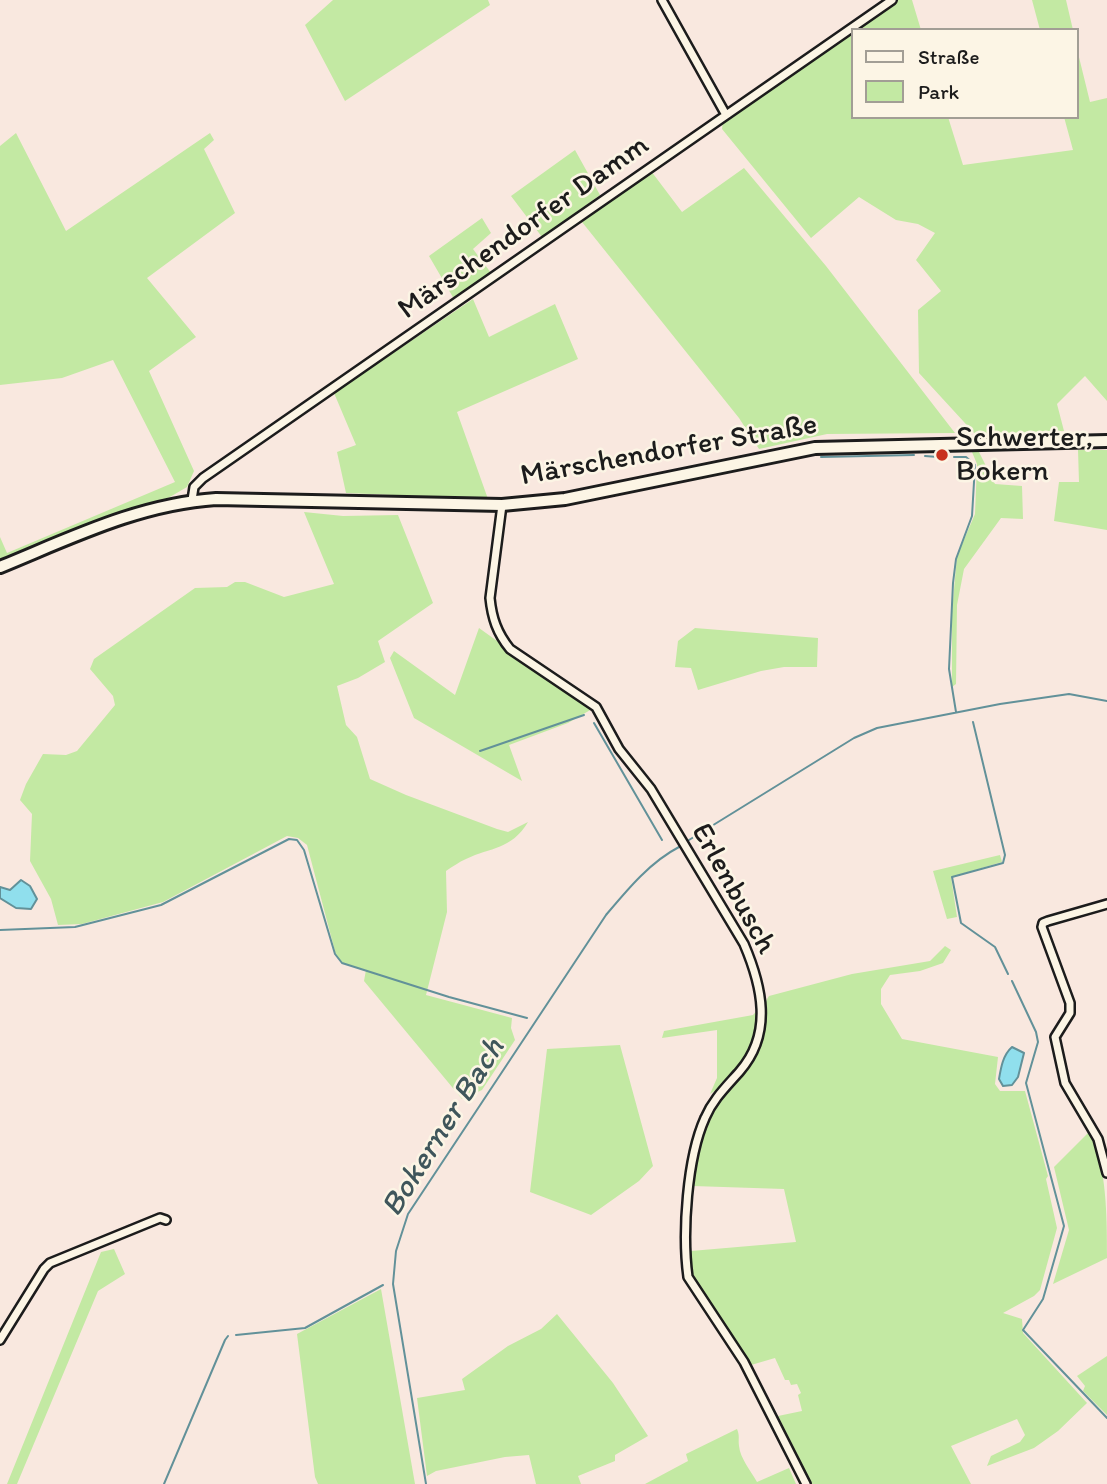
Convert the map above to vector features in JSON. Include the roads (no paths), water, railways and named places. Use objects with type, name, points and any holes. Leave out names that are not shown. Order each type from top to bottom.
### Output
[{"type":"street","points":[[662,0],[726,115]]},
{"type":"street","name":"Märschendorfer Damm","points":[[192,500],[194,487],[203,478],[892,0]]},
{"type":"street","name":"Märschendorfer Straße","points":[[0,567],[136,512],[192,500],[502,505],[565,499],[815,448],[1107,441]]},
{"type":"street","name":"Erlenbusch","points":[[502,505],[490,598],[491,613],[498,633],[510,649],[596,707],[619,749],[651,789],[744,944],[755,972],[763,1010],[759,1035],[749,1058],[712,1103],[699,1133],[688,1190],[686,1260],[688,1277],[744,1362],[806,1484]]},
{"type":"street","points":[[1107,904],[1048,921],[1043,923],[1042,927],[1070,1003],[1070,1013],[1055,1037],[1065,1083],[1098,1139],[1107,1173]]},
{"type":"street","points":[[0,1340],[50,1263],[160,1218],[166,1220]]},
{"type":"water","points":[[21,880],[30,886],[37,899],[31,909],[16,908],[0,898],[0,887],[10,890]]},
{"type":"water","points":[[1012,1047],[1024,1053],[1018,1077],[1012,1085],[1003,1086],[999,1079],[1004,1057]]},
{"type":"waterway","points":[[821,457],[914,455]]},
{"type":"waterway","points":[[925,456],[938,457]]},
{"type":"waterway","points":[[954,457],[966,457],[975,465],[972,516],[956,559],[953,583],[949,669],[956,712]]},
{"type":"waterway","name":"Bokerner Bach","points":[[689,840],[854,738],[877,728],[1000,704],[1069,694],[1107,701]]},
{"type":"waterway","points":[[480,751],[584,715]]},
{"type":"waterway","points":[[973,722],[1005,855],[1003,863],[952,877],[961,923],[995,947],[1008,974]]},
{"type":"waterway","points":[[594,723],[662,840]]},
{"type":"waterway","points":[[0,930],[75,927],[161,905],[289,839],[297,840],[304,850],[335,954],[342,963],[527,1018]]},
{"type":"waterway","name":"Bokerner Bach","points":[[426,1484],[393,1284],[396,1251],[408,1214],[606,915],[649,869],[679,847]]},
{"type":"waterway","points":[[1012,981],[1036,1032],[1038,1042],[1026,1083],[1064,1226],[1043,1299],[1023,1330],[1107,1418]]},
{"type":"waterway","points":[[236,1335],[305,1328],[383,1285]]},
{"type":"waterway","points":[[164,1484],[228,1336]]},
{"type":"place","name":"Schwerter, Bokern","points":[[942,455]]}]
